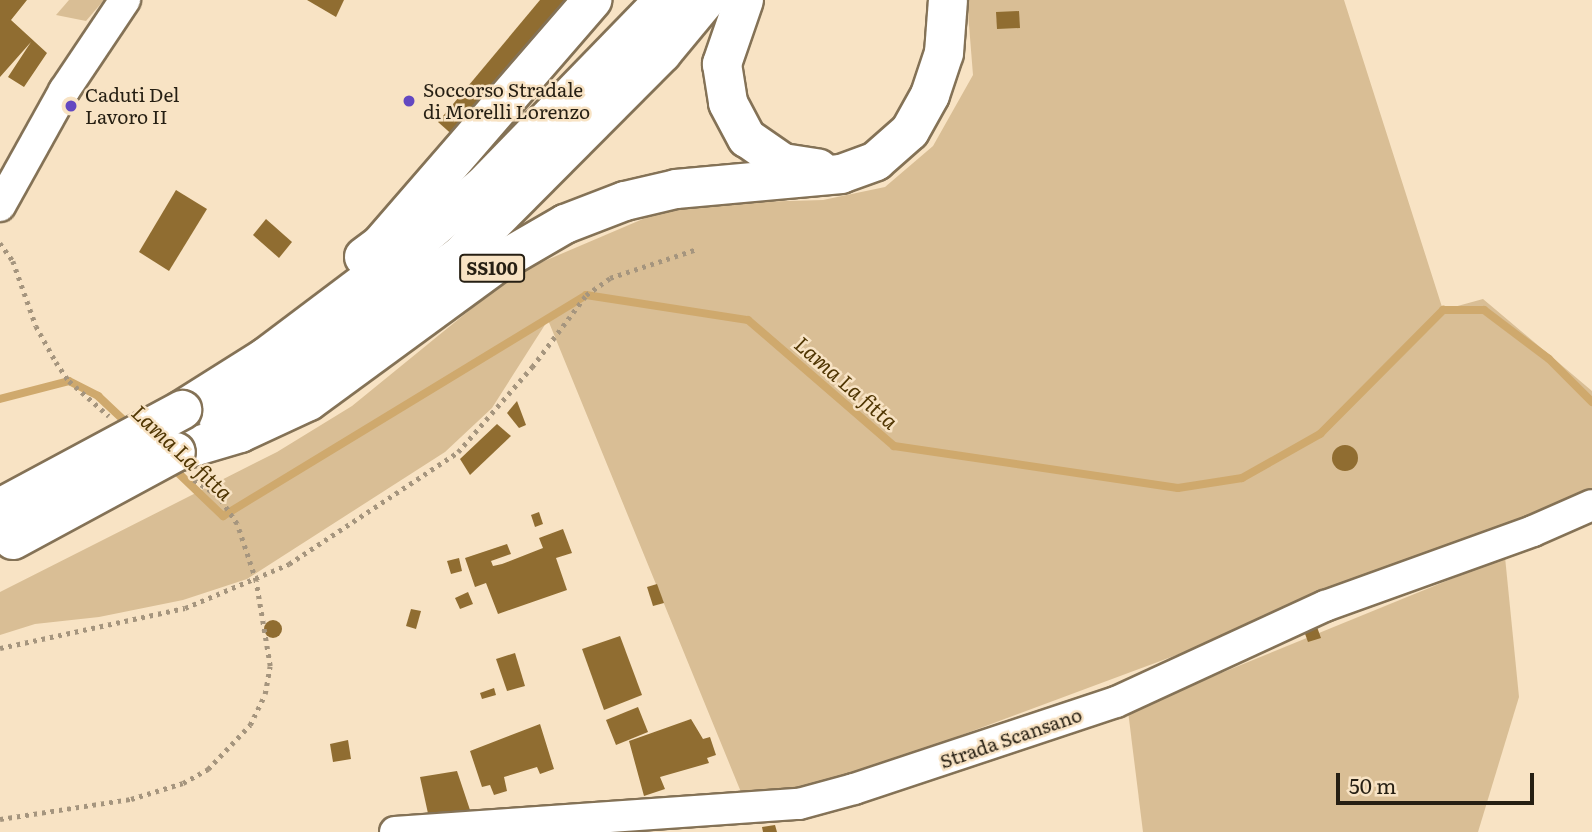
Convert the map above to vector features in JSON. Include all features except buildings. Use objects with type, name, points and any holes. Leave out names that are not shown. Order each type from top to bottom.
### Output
[{"type":"highway","name":"SS100","points":[[192,404],[235,361],[381,244],[592,0]]},
{"type":"highway","name":"SS100","points":[[4,532],[328,313],[483,186],[664,0]]},
{"type":"highway","name":"SS100","points":[[181,464],[460,256],[663,53],[706,0]]},
{"type":"highway","points":[[744,0],[722,64],[728,103],[747,138],[783,163],[841,174]]},
{"type":"highway","name":"SS100","points":[[4,532],[181,464],[309,401],[496,264],[565,224],[625,201],[676,189],[841,174],[876,161],[910,131],[930,95],[944,53],[948,0]]},
{"type":"street","points":[[0,206],[64,91],[125,0]]},
{"type":"street","name":"Strada Scansano","points":[[395,832],[799,804],[854,789],[1116,702],[1325,606],[1533,531],[1592,505]]},
{"type":"path","points":[[0,243],[13,261],[36,326],[56,362],[69,381],[101,407]]},
{"type":"path","points":[[0,648],[185,608],[256,581],[458,452],[532,368],[586,295],[610,278],[696,249]]},
{"type":"path","points":[[0,819],[131,799],[183,783],[208,769],[250,724],[265,694],[270,666],[256,581],[233,519],[218,496],[181,464]]},
{"type":"shaded area","points":[[69,0],[104,0],[86,21],[56,15]]},
{"type":"shaded area","points":[[967,0],[1344,0],[1443,310],[1483,299],[1592,391],[1592,489],[1520,527],[798,796],[743,797],[548,320],[492,408],[445,452],[247,579],[183,600],[99,617],[35,624],[0,635],[0,592],[277,452],[352,406],[514,274],[678,204],[823,200],[885,187],[933,146],[973,75]]},
{"type":"shaded area","points":[[1505,557],[1519,697],[1478,832],[1143,832],[1128,711]]},
{"type":"waterway","name":"Lama La fitta","points":[[172,467],[223,516],[586,295],[748,320],[894,446],[1178,488],[1242,478],[1320,434],[1443,310],[1484,310],[1549,359],[1592,402]]},
{"type":"waterway","points":[[0,399],[69,381],[98,396],[130,426]]},
{"type":"place","name":"Soccorso Stradale di Morelli Lorenzo","points":[[409,101]]},
{"type":"place","name":"Caduti Del Lavoro II","points":[[71,106]]}]
